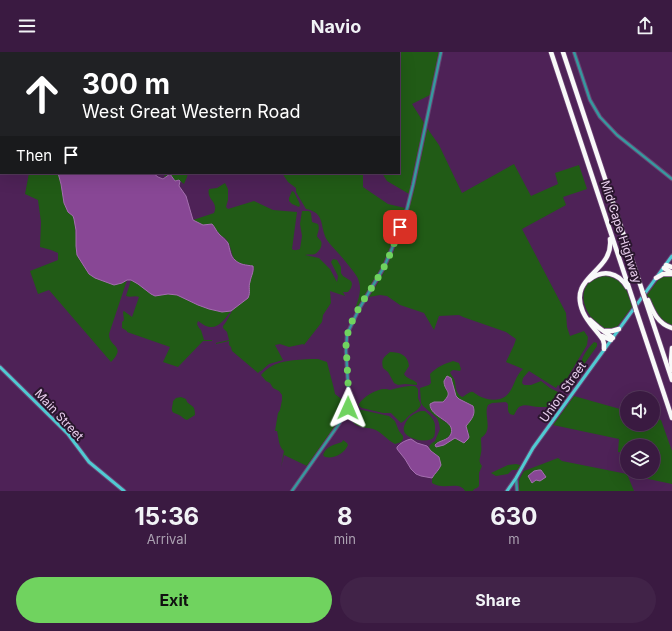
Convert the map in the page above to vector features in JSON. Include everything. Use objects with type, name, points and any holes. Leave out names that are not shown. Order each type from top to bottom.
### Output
[{"type":"highway","name":"Mid Cape Highway","points":[[551,52],[672,418]]},
{"type":"highway","name":"Mid Cape Highway","points":[[563,52],[672,380]]},
{"type":"highway","points":[[608,227],[611,244],[608,254],[604,262],[584,282],[580,295],[581,306],[590,323],[612,339]]},
{"type":"highway","points":[[665,266],[672,268]]},
{"type":"highway","points":[[665,266],[672,274]]},
{"type":"highway","points":[[604,350],[601,332],[590,320],[583,304],[583,289],[587,283],[598,275],[611,274],[616,276],[624,283],[636,306]]},
{"type":"highway","points":[[656,278],[663,274],[672,274]]},
{"type":"highway","points":[[644,295],[658,319],[664,325],[672,328]]},
{"type":"highway","points":[[601,332],[612,331],[619,328]]},
{"type":"highway","points":[[672,348],[672,370]]},
{"type":"main road","name":"Union Street","points":[[507,491],[533,448],[672,256]]},
{"type":"main road","name":"Main Street","points":[[0,367],[68,434],[89,462],[124,491]]},
{"type":"street","points":[[292,491],[339,424],[348,408],[347,340],[349,330],[363,302],[384,267],[408,205],[432,98],[440,52]]},
{"type":"street","points":[[574,52],[590,100],[600,117],[617,135],[672,179]]},
{"type":"street","points":[[516,478],[517,491]]},
{"type":"green space","points":[[400,52],[439,52],[430,95],[412,104],[424,123],[409,194],[387,181],[383,174],[400,174]]},
{"type":"green space","points":[[427,128],[439,145],[462,193],[514,164],[531,196],[558,184],[555,173],[579,165],[587,189],[563,197],[566,205],[522,229],[566,313],[567,327],[570,336],[584,331],[588,337],[587,345],[569,375],[564,387],[558,385],[556,388],[529,371],[523,378],[522,383],[524,385],[531,385],[541,381],[558,392],[560,398],[553,406],[521,406],[514,415],[512,415],[509,413],[508,404],[506,402],[492,403],[488,405],[488,427],[485,435],[481,438],[480,461],[482,466],[479,473],[479,486],[473,491],[465,491],[459,486],[441,486],[432,483],[434,475],[439,470],[434,453],[431,451],[429,446],[435,441],[440,429],[437,418],[421,403],[420,388],[431,383],[430,374],[441,366],[453,361],[459,363],[461,369],[460,371],[453,370],[450,372],[455,381],[457,392],[462,397],[473,392],[478,396],[489,399],[496,400],[503,398],[509,393],[518,375],[523,369],[506,362],[516,339],[506,332],[459,315],[439,316],[434,330],[424,313],[400,305],[387,296],[380,295],[369,297],[394,251],[406,217]],"holes":[[[451,378],[456,396],[473,406],[466,426],[469,435],[460,441],[455,438],[439,447],[437,443],[448,437],[451,428],[449,424],[442,420],[434,402],[443,402],[446,399],[448,392],[445,388]]]},
{"type":"green space","points":[[29,174],[58,174],[64,203],[68,212],[74,219],[77,255],[79,259],[89,274],[95,278],[104,281],[125,282],[127,280],[109,334],[110,339],[117,349],[116,356],[111,362],[49,290],[38,294],[30,271],[58,260],[58,253],[40,247],[41,222],[38,200],[25,194]]},
{"type":"green space","points":[[170,174],[188,174],[184,184],[179,180],[175,181]]},
{"type":"green space","points":[[283,174],[363,174],[363,187],[388,204],[405,208],[382,267],[357,310],[355,309],[360,289],[357,277],[327,240],[321,221],[317,214],[306,209],[296,192],[296,188],[288,182]]},
{"type":"green space","points":[[225,183],[228,189],[228,200],[226,207],[228,209],[254,201],[273,210],[297,212],[292,249],[294,250],[300,249],[302,236],[300,224],[302,211],[309,211],[311,213],[312,222],[318,224],[319,229],[317,236],[321,241],[321,247],[315,254],[305,255],[319,258],[330,269],[337,282],[338,276],[331,262],[333,259],[337,260],[341,267],[341,273],[351,281],[352,284],[348,292],[343,292],[345,296],[330,291],[331,303],[323,315],[322,322],[304,345],[289,347],[280,344],[275,345],[283,360],[269,364],[258,373],[232,351],[229,341],[216,344],[229,340],[227,332],[223,326],[233,309],[248,298],[250,281],[254,269],[250,265],[242,264],[234,259],[228,243],[218,232],[193,220],[214,213],[215,206],[209,196],[209,189],[217,188]]},
{"type":"green space","points":[[292,191],[299,202],[299,207],[289,201]]},
{"type":"green space","points":[[610,275],[619,280],[625,287],[632,307],[615,329],[606,330],[590,316],[584,302],[584,295],[585,288],[596,276]]},
{"type":"green space","points":[[672,275],[672,326],[667,325],[659,318],[647,295],[661,276]]},
{"type":"green space","points":[[131,280],[155,296],[168,294],[177,295],[209,309],[222,312],[231,311],[222,322],[213,327],[204,325],[198,321],[197,324],[201,330],[204,340],[212,341],[203,341],[178,367],[163,362],[170,347],[127,332],[122,328],[122,322],[124,320],[123,312],[124,311],[132,317],[139,297],[126,296]]},
{"type":"green space","points":[[594,342],[597,343],[597,346],[581,367],[583,357]]},
{"type":"green space","points":[[390,352],[403,355],[407,359],[409,366],[404,374],[417,383],[417,385],[398,385],[394,383],[382,365],[383,359]]},
{"type":"green space","points":[[318,359],[327,362],[335,394],[344,401],[346,409],[307,466],[284,455],[281,467],[284,451],[280,444],[277,431],[275,431],[282,395],[261,375],[266,370],[278,363]]},
{"type":"green space","points":[[415,386],[418,389],[418,398],[421,405],[401,423],[391,413],[383,413],[359,406],[361,401],[373,392],[382,389],[390,390]]},
{"type":"green space","points":[[574,396],[620,409],[620,431],[660,431],[661,420],[672,451],[672,484],[648,479],[660,479],[660,439],[620,439],[620,452],[618,452],[619,439],[553,425]]},
{"type":"green space","points":[[181,397],[186,399],[195,410],[195,415],[187,420],[172,411],[173,401],[176,398]]},
{"type":"green space","points":[[362,410],[389,416],[395,421],[403,436],[401,442],[395,444],[376,430],[359,426],[354,423],[352,421],[356,411]]},
{"type":"green space","points":[[425,411],[433,419],[435,424],[435,435],[430,440],[414,439],[405,433],[404,429],[406,422],[414,414]]},
{"type":"green space","points":[[343,440],[348,445],[341,453],[332,457],[325,457],[323,455],[328,448],[342,442]]},
{"type":"green space","points":[[558,458],[562,461],[620,473],[620,479],[629,479],[634,491],[519,491],[519,480],[524,471]]},
{"type":"green space","points":[[508,465],[520,465],[520,467],[517,470],[512,470],[508,474],[496,476],[491,473]]},
{"type":"shaded area","points":[[58,174],[154,174],[163,179],[170,174],[175,181],[180,181],[179,186],[186,196],[193,220],[203,225],[212,224],[218,233],[228,243],[233,258],[241,264],[253,266],[248,298],[231,311],[222,312],[198,305],[177,295],[168,294],[155,296],[131,280],[114,285],[95,278],[89,274],[77,255],[74,219],[68,212],[64,203]]},
{"type":"shaded area","points":[[447,376],[451,378],[456,396],[473,406],[474,414],[466,426],[469,437],[464,443],[455,438],[444,445],[436,447],[435,445],[437,443],[450,436],[452,429],[447,422],[434,413],[430,404],[434,402],[443,402],[448,396],[444,385],[444,381]]},
{"type":"shaded area","points":[[411,439],[417,443],[427,446],[439,457],[441,465],[432,478],[416,474],[397,449],[401,443]]},
{"type":"shaded area","points":[[541,470],[546,477],[540,481],[536,480],[532,483],[528,476],[534,471]]},
{"type":"route","points":[[348,408],[347,335],[359,309],[384,267],[400,227]]}]
